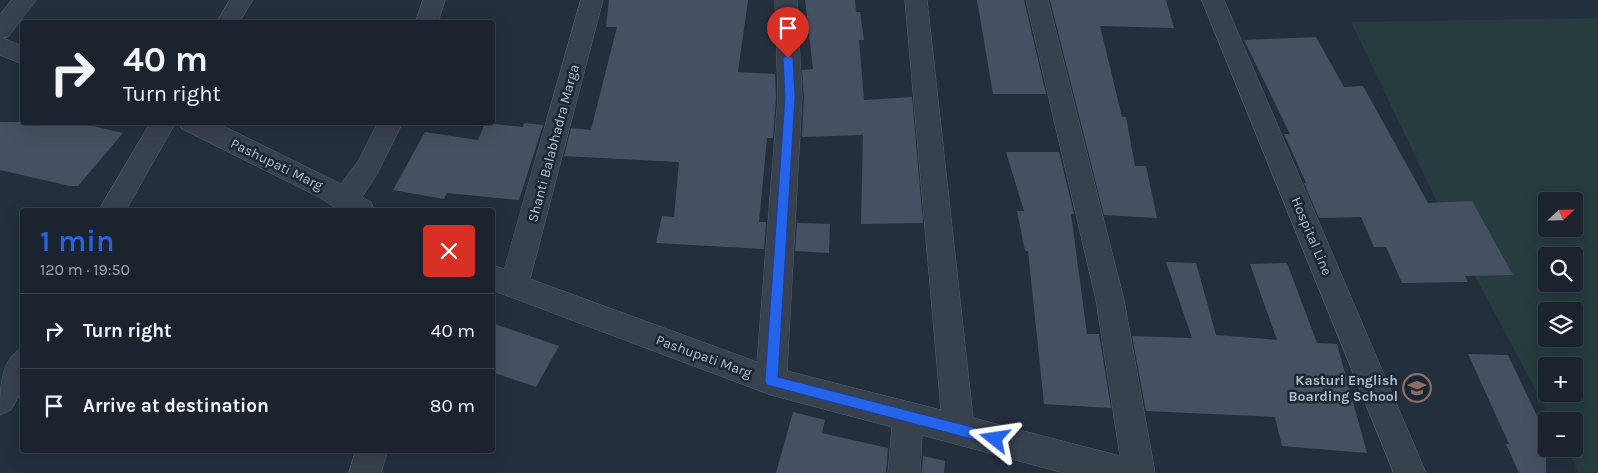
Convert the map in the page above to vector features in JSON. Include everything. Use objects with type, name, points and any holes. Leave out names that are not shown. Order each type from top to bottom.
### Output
[{"type":"street","points":[[0,31],[25,0]]},
{"type":"street","points":[[229,20],[242,0]]},
{"type":"street","points":[[428,20],[434,0]]},
{"type":"street","name":"Shanti Balabhadra Marga","points":[[503,281],[592,0]]},
{"type":"street","points":[[771,381],[790,97],[786,0]]},
{"type":"street","points":[[916,0],[958,429]]},
{"type":"street","points":[[1038,0],[1110,300],[1139,473]]},
{"type":"street","name":"Hospital Line","points":[[1214,0],[1410,473]]},
{"type":"street","points":[[0,46],[20,54]]},
{"type":"street","points":[[113,208],[162,125]]},
{"type":"street","name":"Pashupati Marg","points":[[197,125],[328,189],[353,205]]},
{"type":"street","points":[[353,205],[368,167],[389,125]]},
{"type":"street","name":"Pashupati Marg","points":[[503,281],[771,381],[1124,473]]},
{"type":"street","points":[[0,400],[20,365]]},
{"type":"street","points":[[904,473],[908,416]]},
{"type":"street","points":[[365,473],[371,453]]},
{"type":"green space","points":[[1598,18],[1598,473],[1579,473],[1571,457],[1583,457],[1583,412],[1547,412],[1542,402],[1583,402],[1583,357],[1538,357],[1538,395],[1451,231],[1351,22]]},
{"type":"building","points":[[609,0],[748,0],[738,72],[775,74],[776,97],[773,138],[767,138],[759,222],[766,222],[764,249],[656,243],[662,216],[674,217],[679,162],[564,156],[571,128],[591,130],[617,27],[606,27]]},
{"type":"building","points":[[805,0],[855,0],[856,12],[860,12],[864,40],[859,40],[864,100],[912,97],[923,223],[861,224],[863,135],[802,137],[804,97],[802,70],[813,69]]},
{"type":"building","points":[[977,0],[1024,0],[1046,94],[993,94]]},
{"type":"building","points":[[1050,0],[1166,0],[1174,28],[1100,26],[1122,117],[1126,117],[1135,166],[1146,166],[1157,218],[1104,215]]},
{"type":"building","points":[[1316,37],[1344,87],[1363,86],[1428,203],[1472,201],[1513,275],[1465,276],[1468,282],[1402,283],[1386,247],[1374,247],[1361,217],[1319,218],[1284,134],[1290,134],[1244,40]]},
{"type":"building","points":[[0,122],[20,122],[20,125],[89,125],[123,133],[78,186],[70,186],[0,170]]},
{"type":"building","points":[[524,123],[543,125],[519,200],[447,193],[444,199],[393,190],[425,132],[478,140],[484,125],[495,124],[523,127]]},
{"type":"building","points":[[1006,152],[1059,152],[1074,214],[1071,214],[1087,334],[1099,334],[1111,408],[1044,404],[1028,251],[1025,251],[1017,211],[1024,211]]},
{"type":"building","points":[[797,223],[830,224],[829,253],[795,251]]},
{"type":"building","points":[[1166,262],[1196,263],[1216,335],[1277,340],[1250,264],[1287,263],[1317,343],[1337,344],[1367,453],[1282,446],[1275,417],[1146,411],[1132,336],[1192,338]]},
{"type":"building","points":[[495,324],[559,346],[536,387],[495,373]]},
{"type":"building","points":[[1468,354],[1508,355],[1538,418],[1538,457],[1546,457],[1546,473],[1519,473],[1506,444],[1509,444]]},
{"type":"building","points":[[793,412],[825,420],[822,433],[888,448],[886,473],[776,473]]},
{"type":"building","points":[[923,456],[945,461],[944,473],[922,473]]},
{"type":"place","name":"Kasturi English Boarding School","points":[[1417,388]]},
{"type":"route","points":[[788,58],[790,97],[771,381],[995,439]]}]
